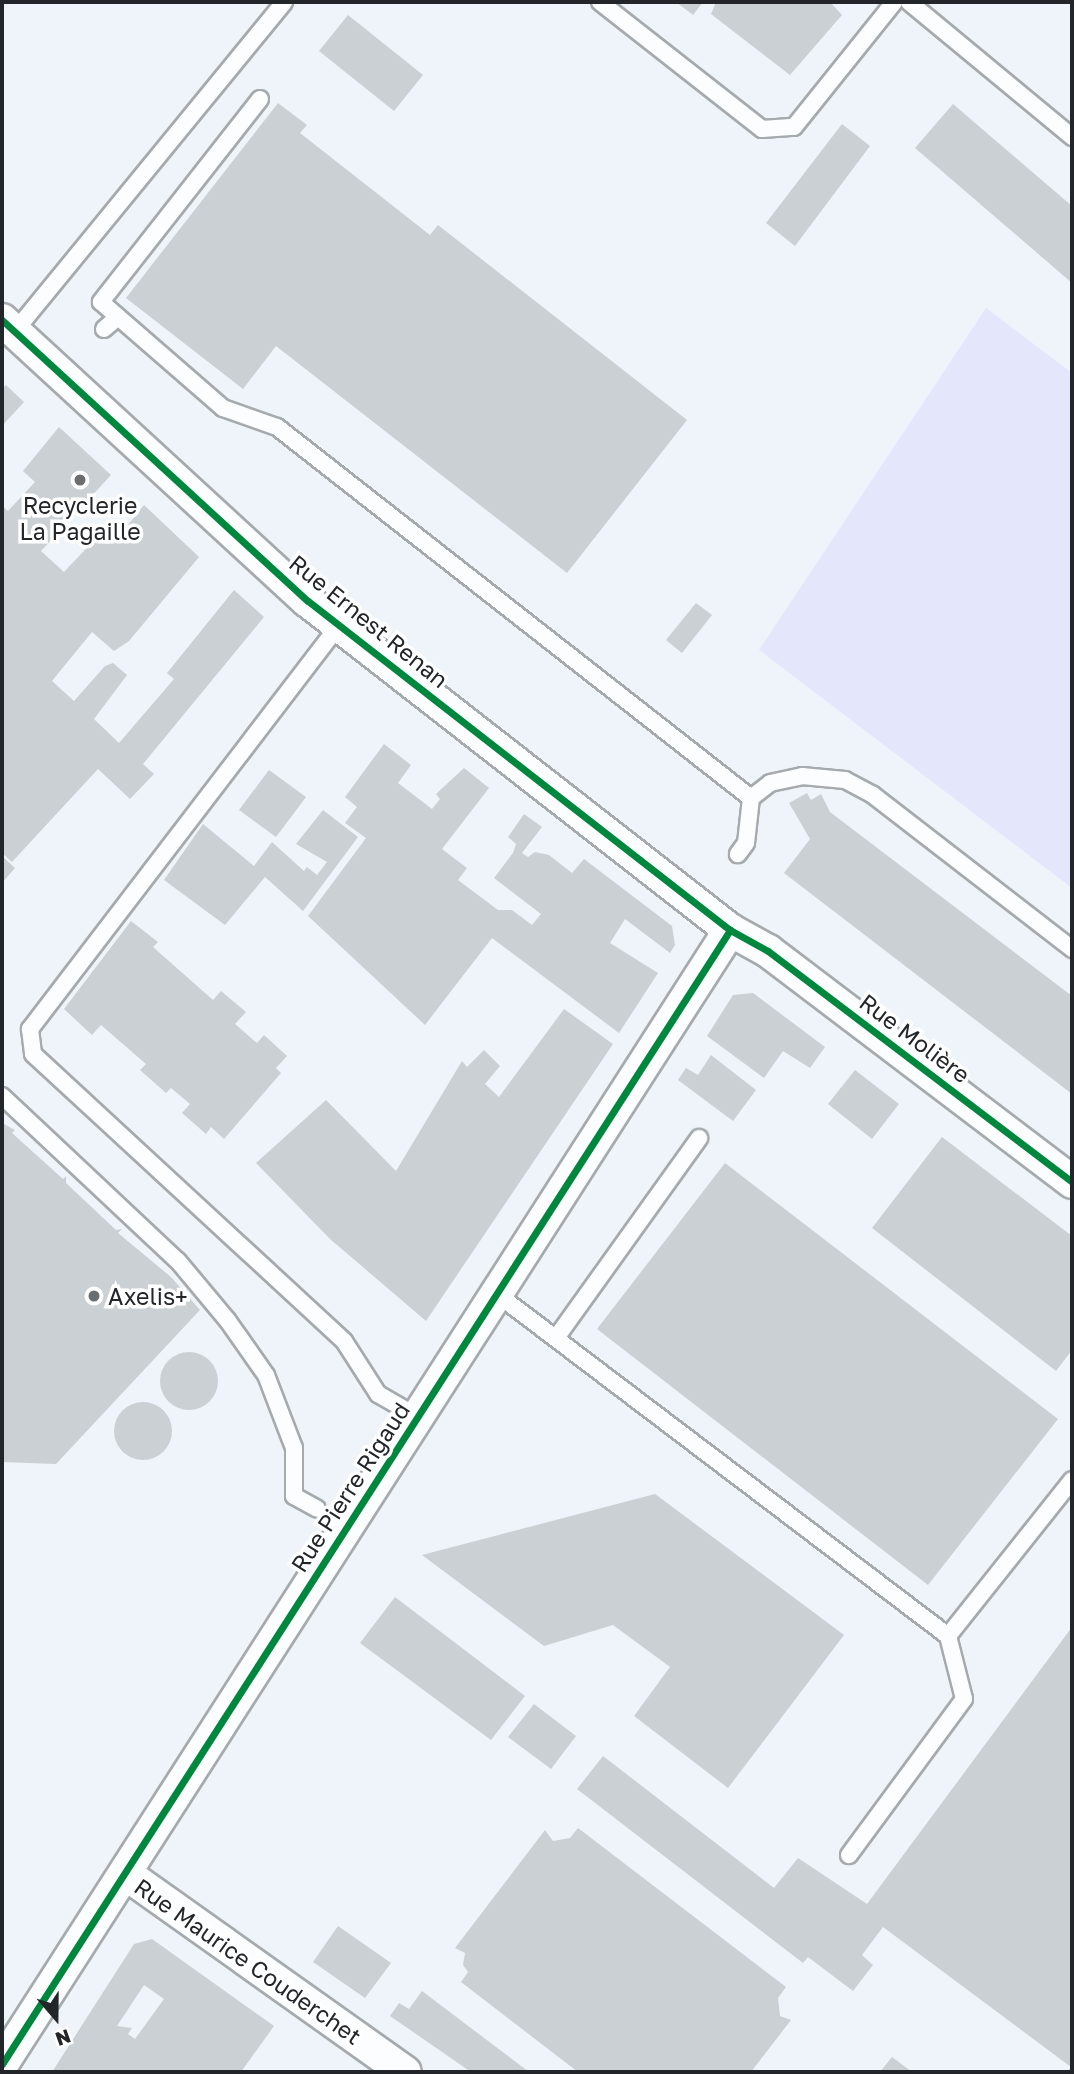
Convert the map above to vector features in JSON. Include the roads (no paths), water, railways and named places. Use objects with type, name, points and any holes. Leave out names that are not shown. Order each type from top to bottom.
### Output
[{"type":"street","name":"Rue Ernest Renan","points":[[8,326],[339,625],[730,930]]},
{"type":"street","name":"Rue Molière","points":[[730,930],[768,951],[1072,1182]]},
{"type":"street","name":"Rue Pierre Rigaud","points":[[2,2064],[730,930]]},
{"type":"street","name":"Rue Maurice Couderchet","points":[[126,1874],[405,2072]]},
{"type":"lane","points":[[8,326],[284,2]]},
{"type":"lane","points":[[600,2],[762,129],[794,127],[894,2]]},
{"type":"lane","points":[[909,2],[1072,137]]},
{"type":"lane","points":[[260,99],[101,302],[223,408],[277,427],[751,798]]},
{"type":"lane","points":[[104,329],[118,317]]},
{"type":"lane","points":[[339,625],[30,1030],[33,1054],[344,1341],[378,1395],[418,1418]]},
{"type":"lane","points":[[738,854],[746,843],[751,798],[770,783],[802,776],[845,780],[873,795],[1072,948]]},
{"type":"lane","points":[[2,1096],[178,1261],[228,1321],[266,1375],[294,1448],[294,1496],[317,1509]]},
{"type":"lane","points":[[556,1338],[699,1138]]},
{"type":"lane","points":[[497,1294],[948,1636],[964,1699],[849,1855]]},
{"type":"lane","points":[[948,1636],[1072,1480]]},
{"type":"place","name":"Recyclerie La Pagaille","points":[[80,480]]},
{"type":"place","name":"Axelis+","points":[[94,1296]]}]
